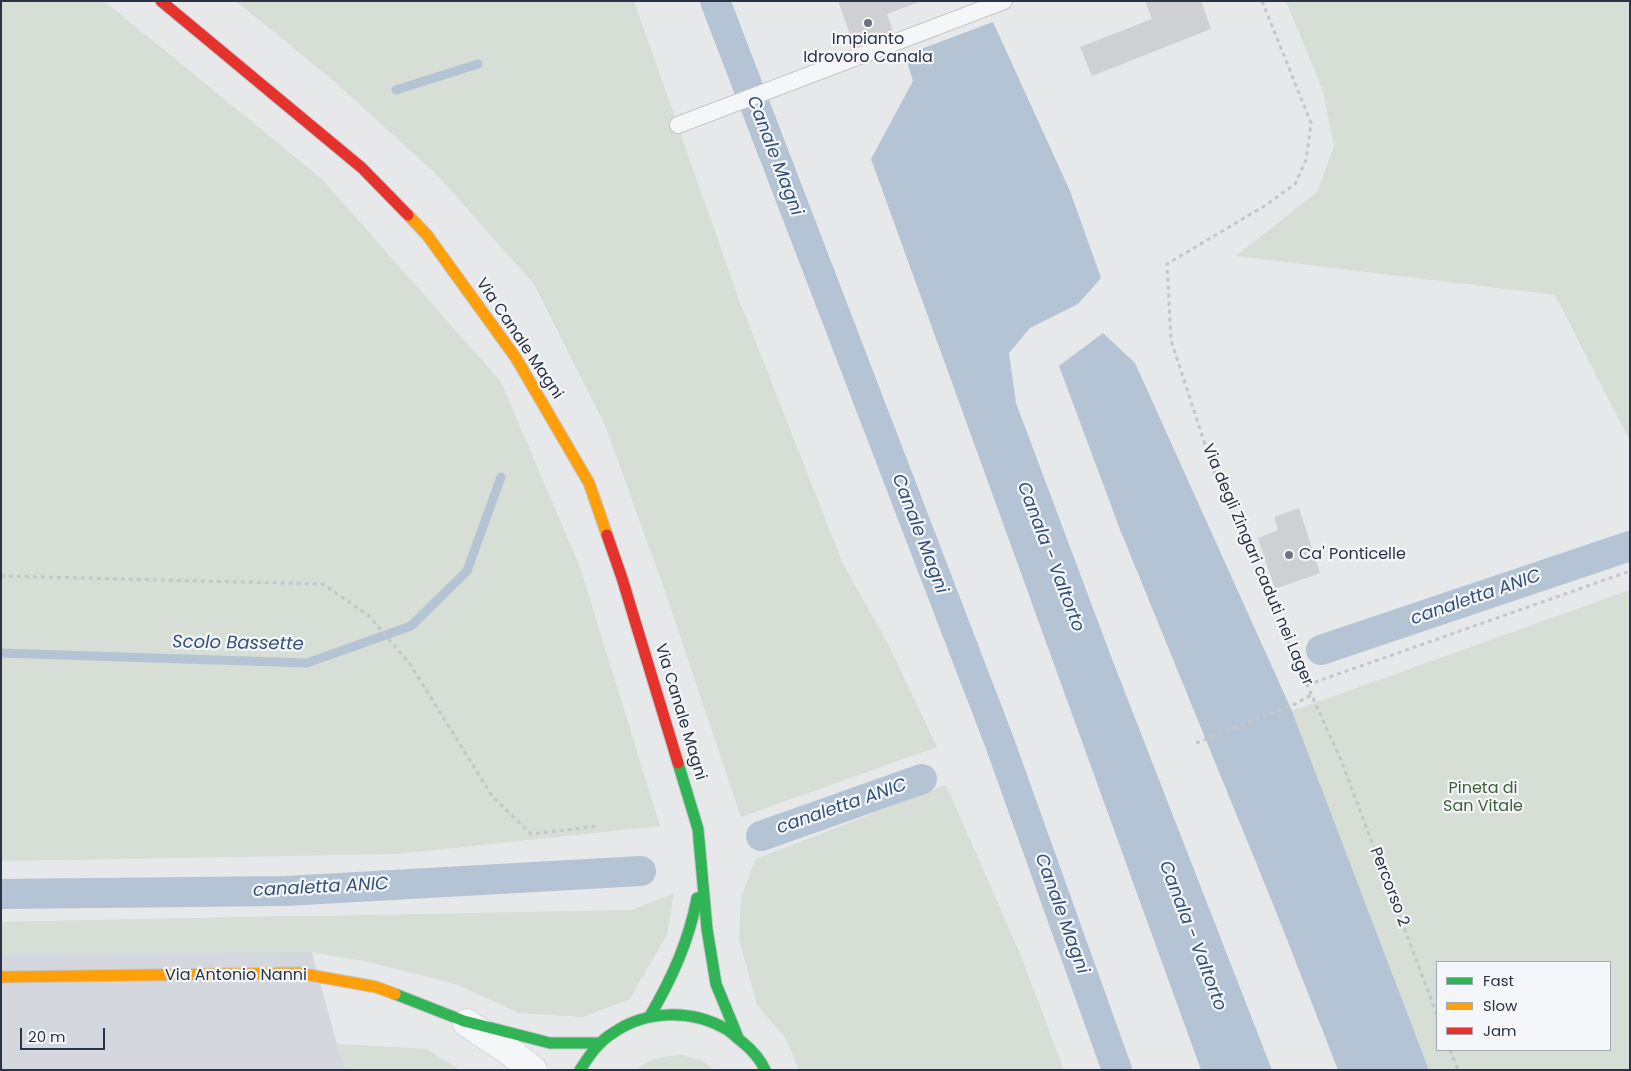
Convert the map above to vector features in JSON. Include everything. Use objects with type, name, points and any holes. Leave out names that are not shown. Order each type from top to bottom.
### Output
[{"type":"main road","name":"Via Canale Magni","points":[[161,1],[362,168],[427,234],[516,358],[589,482],[622,578],[698,829],[708,929],[716,984],[737,1035]]},
{"type":"main road","name":"Via Canale Magni","points":[[650,1016],[670,981],[685,948],[697,899],[698,829]]},
{"type":"main road","name":"Via Antonio Nanni","points":[[1,978],[298,974],[376,987],[464,1021],[550,1043],[600,1043]]},
{"type":"main road","points":[[580,1070],[584,1062],[600,1043],[624,1026],[650,1016],[680,1014],[710,1020],[737,1035],[761,1062],[765,1070]]},
{"type":"street","name":"Via Antonio Nanni","points":[[464,1021],[533,1070]]},
{"type":"lane","points":[[678,125],[1004,1]]},
{"type":"path","name":"Via degli Zingari caduti nei Lager","points":[[1262,1],[1311,123],[1306,160],[1295,184],[1266,205],[1167,264],[1171,340],[1213,469],[1341,760]]},
{"type":"path","points":[[1307,685],[1630,571]]},
{"type":"path","points":[[1,576],[323,584],[369,616],[410,664],[492,796],[531,834],[599,826]]},
{"type":"path","points":[[1196,743],[1295,704],[1312,695]]},
{"type":"path","name":"Percorso 2","points":[[1341,760],[1436,1012]]},
{"type":"path","points":[[1450,1051],[1458,1070]]},
{"type":"shaded area","points":[[302,916],[337,1044],[346,1070],[1,1070],[1,922]]},
{"type":"green space","points":[[1,1],[104,1],[322,179],[501,382],[580,567],[660,826],[397,854],[1,861]]},
{"type":"green space","points":[[236,1],[634,1],[738,297],[843,564],[888,644],[937,747],[741,817],[667,597],[605,425],[534,284],[436,174],[334,81]]},
{"type":"green space","points":[[1286,1],[1630,1],[1630,441],[1555,295],[1236,256],[1317,192],[1334,146],[1323,91]]},
{"type":"green space","name":"Pineta di San Vitale","points":[[1630,590],[1630,1070],[1429,1070],[1292,711]]},
{"type":"green space","points":[[946,785],[1021,956],[1064,1070],[799,1070],[786,1039],[757,1005],[739,939],[741,897],[756,859]]},
{"type":"green space","points":[[674,893],[667,935],[629,1000],[582,1017],[519,1013],[458,985],[374,963],[312,952],[1,954],[1,922],[632,910]]},
{"type":"green space","points":[[337,1044],[427,1049],[460,1070],[346,1070]]},
{"type":"green space","points":[[681,1055],[701,1060],[715,1070],[636,1070],[657,1058]]},
{"type":"water","name":"Canala - Valtorto","points":[[993,22],[1070,191],[1101,278],[1078,304],[1030,328],[1009,353],[1016,403],[1112,659],[1272,1070],[1201,1070],[871,159],[913,81],[905,55]]},
{"type":"water","points":[[1103,333],[1135,363],[1292,711],[1429,1070],[1338,1070],[1277,914],[1121,532],[1059,366]]},
{"type":"building","name":"Impianto Idrovoro Canala","points":[[838,1],[922,1],[887,14],[893,32],[854,46]]},
{"type":"building","points":[[1145,1],[1201,1],[1211,29],[1092,76],[1080,47],[1152,19]]},
{"type":"building","name":"Ca' Ponticelle","points":[[1299,508],[1320,573],[1275,589],[1258,538],[1278,530],[1274,517]]},
{"type":"waterway","name":"Canale Magni","points":[[715,1],[999,741],[1117,1070]]},
{"type":"waterway","name":"Scolo Bassette","points":[[396,90],[478,64]]},
{"type":"waterway","name":"Scolo Bassette","points":[[1,653],[307,663],[411,626],[467,571],[501,477]]},
{"type":"waterway","name":"canaletta ANIC","points":[[1321,650],[1630,546]]},
{"type":"waterway","name":"canaletta ANIC","points":[[761,836],[922,779]]},
{"type":"waterway","name":"canaletta ANIC","points":[[1,894],[286,891],[641,871]]},
{"type":"traffic: fast","points":[[678,763],[698,829],[707,929],[716,984],[737,1035]]},
{"type":"traffic: fast","points":[[650,1016],[666,988],[679,959],[694,914],[697,898]]},
{"type":"traffic: fast","points":[[395,994],[464,1021],[550,1043],[600,1043]]},
{"type":"traffic: fast","points":[[580,1070],[598,1045],[613,1033],[626,1025],[640,1020],[654,1016],[669,1015],[684,1015],[698,1018],[726,1029],[752,1051],[765,1070]]},
{"type":"traffic: slow","points":[[408,215],[427,235],[516,358],[589,483],[607,535]]},
{"type":"traffic: slow","points":[[1,977],[298,973],[376,987],[395,994]]},
{"type":"traffic: jam","points":[[161,1],[362,168],[408,215]]},
{"type":"traffic: jam","points":[[607,535],[622,578],[678,763]]},
{"type":"place","name":"Impianto Idrovoro Canala","points":[[868,23]]},
{"type":"place","name":"Ca' Ponticelle","points":[[1289,555]]}]
